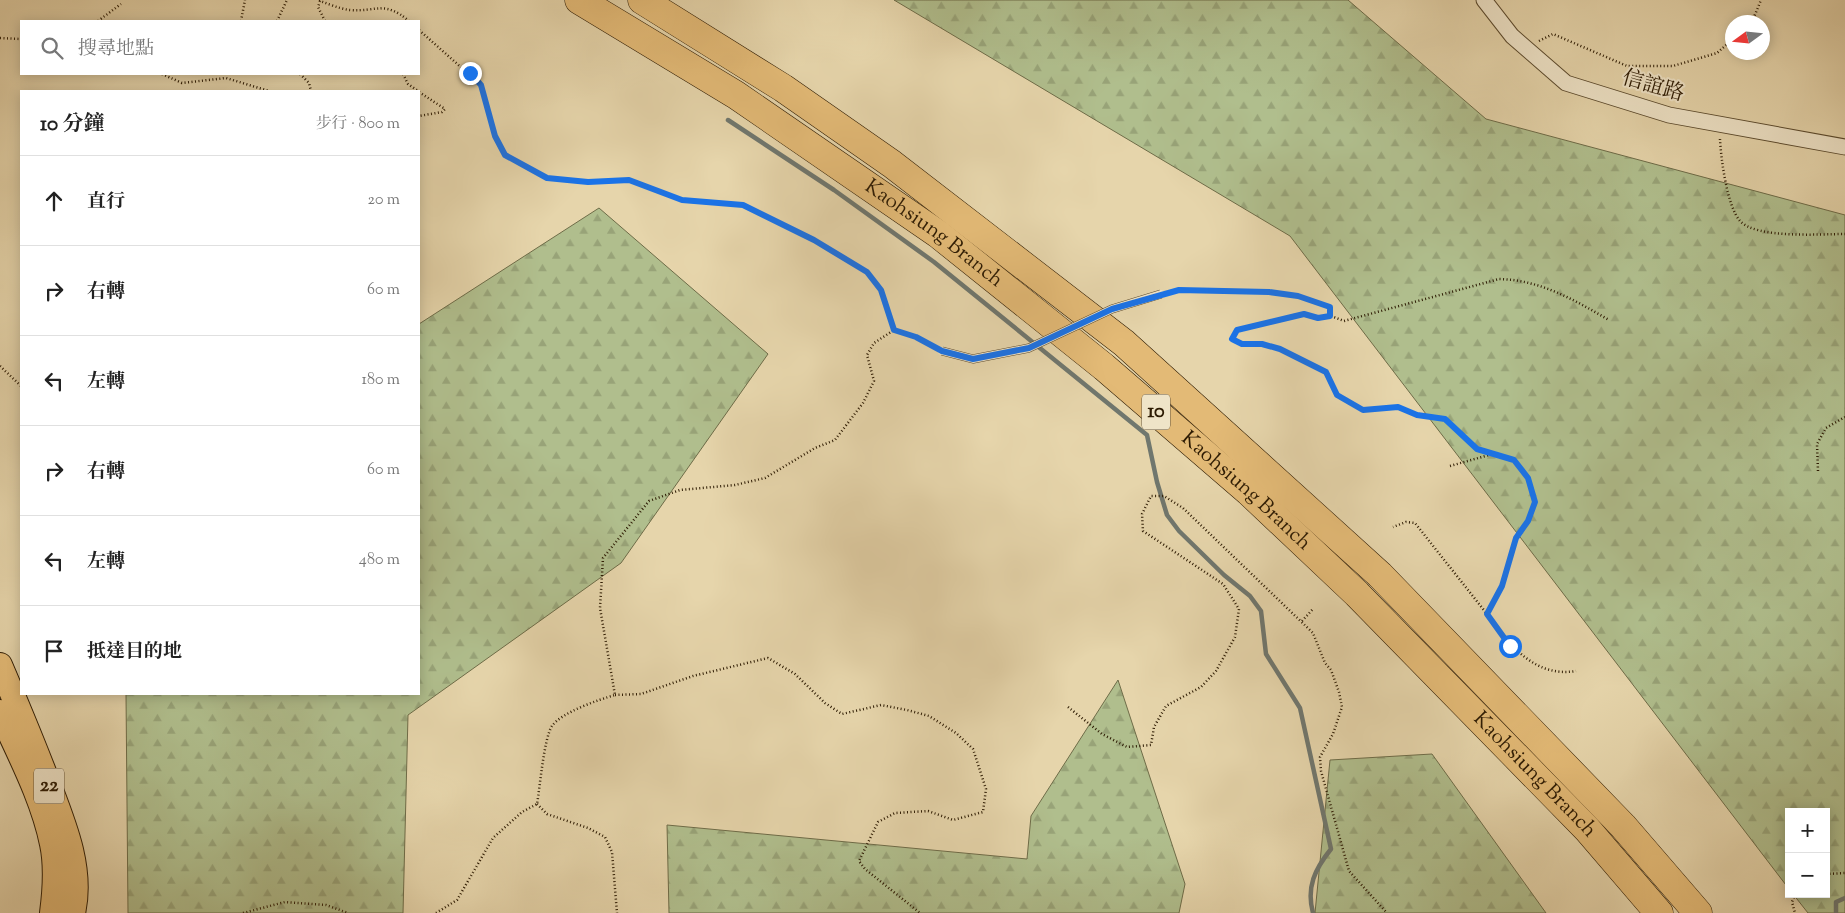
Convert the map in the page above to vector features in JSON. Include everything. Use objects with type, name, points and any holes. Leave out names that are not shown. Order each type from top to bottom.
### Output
[{"type":"highway","name":"Kaohsiung Branch","points":[[578,0],[736,95],[938,234],[1104,367],[1249,492],[1357,594],[1586,829],[1659,913]]},
{"type":"highway","name":"Kaohsiung Branch","points":[[642,0],[783,88],[877,154],[1124,343],[1380,575],[1623,826],[1698,913]]},
{"type":"main road","name":"22","points":[[0,665],[30,737],[70,845],[75,874],[73,913]]},
{"type":"main road","name":"22","points":[[0,712],[46,819],[53,846],[56,878],[52,913]]},
{"type":"street","name":"信誼路","points":[[1484,0],[1512,36],[1566,83],[1669,115],[1845,147]]},
{"type":"lane","points":[[942,351],[973,359],[1029,348],[1112,309],[1161,294]]},
{"type":"path","points":[[241,20],[245,0]]},
{"type":"path","points":[[278,20],[287,0]]},
{"type":"path","points":[[324,20],[318,7],[319,0],[349,10],[383,7],[408,20]]},
{"type":"path","points":[[1755,15],[1761,0]]},
{"type":"path","points":[[99,20],[121,4]]},
{"type":"path","points":[[420,31],[481,85],[495,136],[505,155],[547,178],[588,182],[629,180],[682,200],[743,205],[814,240],[867,272],[881,290],[894,330]]},
{"type":"path","points":[[1526,48],[1553,34],[1627,66],[1674,66],[1717,53],[1725,46]]},
{"type":"path","points":[[0,38],[20,38]]},
{"type":"path","points":[[164,75],[182,83],[226,78],[266,90]]},
{"type":"path","points":[[301,75],[309,83],[311,90]]},
{"type":"path","points":[[404,75],[408,84],[417,90]]},
{"type":"path","points":[[420,92],[445,109],[442,112],[420,116]]},
{"type":"path","points":[[1720,125],[1723,163],[1733,210],[1740,221],[1755,230],[1845,234]]},
{"type":"path","points":[[1487,614],[1502,586],[1516,538],[1528,521],[1535,502],[1528,478],[1514,460],[1477,449],[1445,419],[1417,415],[1398,407],[1363,410],[1337,395],[1326,372],[1280,349],[1262,344],[1242,344],[1232,339],[1237,330],[1304,314],[1318,318],[1330,316],[1344,321],[1499,279],[1517,280],[1561,292],[1609,320]]},
{"type":"path","points":[[1161,294],[1179,290],[1279,293],[1298,296],[1330,307],[1330,316]]},
{"type":"path","points":[[615,695],[600,608],[603,558],[649,501],[680,490],[735,486],[765,478],[815,448],[834,440],[862,403],[874,381],[868,356],[874,342],[894,330],[916,337],[942,351]]},
{"type":"path","points":[[0,366],[20,385]]},
{"type":"path","points":[[1818,471],[1817,444],[1826,428],[1845,417]]},
{"type":"path","points":[[1450,466],[1490,454]]},
{"type":"path","points":[[1068,707],[1102,734],[1127,746],[1151,745],[1154,726],[1166,706],[1201,687],[1216,670],[1235,637],[1239,609],[1223,584],[1143,530],[1142,514],[1151,496],[1164,496],[1183,508],[1313,633],[1340,692],[1342,707],[1334,734],[1320,757],[1348,871],[1387,913]]},
{"type":"path","points":[[1393,527],[1406,522],[1415,523],[1510,646],[1538,666],[1564,673],[1576,671]]},
{"type":"path","points":[[1302,621],[1313,608]]},
{"type":"path","points":[[537,804],[552,727],[562,718],[597,700],[615,695],[641,694],[693,676],[768,658],[795,674],[825,703],[842,714],[881,706],[907,710],[929,716],[956,733],[973,749],[986,789],[983,812],[953,820],[928,812],[895,813],[878,822],[859,862],[865,869],[920,913]]},
{"type":"path","points":[[436,913],[457,900],[493,838],[522,812],[537,804]]},
{"type":"path","points":[[537,804],[547,814],[588,828],[605,838],[612,852],[617,913]]},
{"type":"path","points":[[1830,874],[1845,873]]},
{"type":"path","points":[[1793,898],[1794,913]]},
{"type":"path","points":[[243,913],[285,902],[326,905],[348,913]]},
{"type":"green space","points":[[894,0],[1348,0],[1486,119],[1845,215],[1845,913],[1808,913],[1796,898],[1830,898],[1830,808],[1785,808],[1785,884],[1290,236]]},
{"type":"green space","points":[[599,208],[768,354],[621,563],[408,715],[403,913],[128,913],[126,695],[420,695],[420,323]]},
{"type":"green space","points":[[1118,680],[1185,884],[1179,913],[669,913],[667,825],[1027,859],[1031,816]]},
{"type":"green space","points":[[1432,754],[1546,913],[1315,913],[1330,760]]},
{"type":"waterway","points":[[728,120],[834,190],[934,262],[1147,435],[1157,482],[1167,515],[1179,531],[1224,575],[1250,596],[1261,611],[1266,654],[1300,708],[1331,849],[1320,864],[1313,879],[1311,887],[1313,913]]},
{"type":"waterway","points":[[1836,913],[1836,902],[1845,898]]},
{"type":"route","points":[[470,73],[481,85],[495,136],[505,155],[547,178],[588,182],[629,180],[658,189],[682,200],[743,205],[814,240],[867,272],[881,290],[894,330],[916,337],[942,351],[973,359],[998,356],[1029,348],[1112,309],[1179,290],[1269,292],[1298,296],[1330,307],[1330,316],[1318,318],[1304,314],[1237,330],[1232,339],[1242,344],[1262,344],[1280,349],[1326,372],[1337,395],[1363,410],[1398,407],[1417,415],[1445,419],[1477,449],[1514,460],[1528,478],[1535,502],[1528,521],[1516,538],[1502,586],[1487,614],[1510,646]]}]
